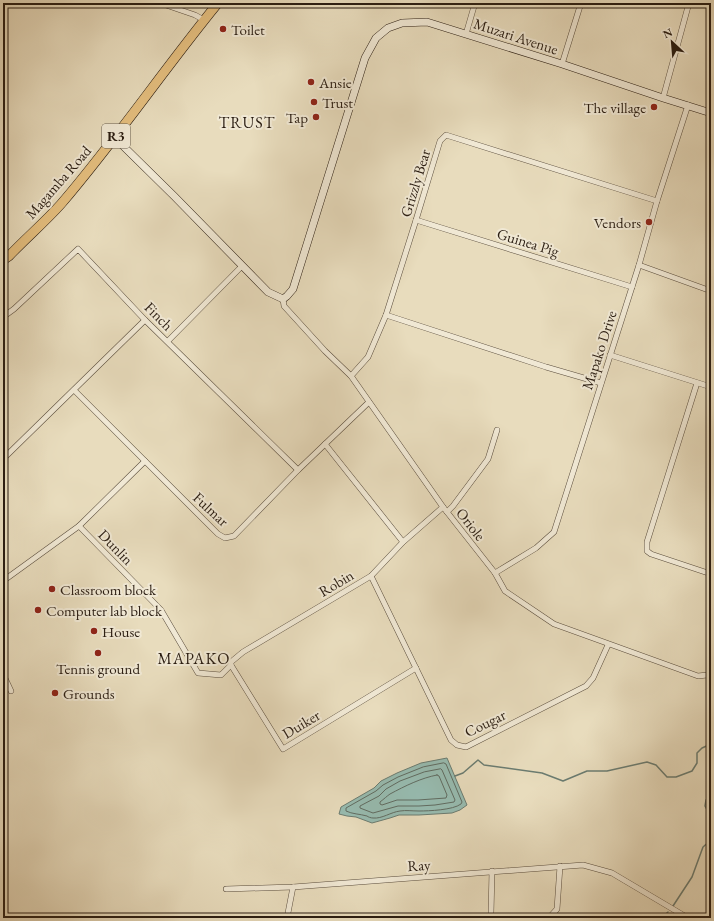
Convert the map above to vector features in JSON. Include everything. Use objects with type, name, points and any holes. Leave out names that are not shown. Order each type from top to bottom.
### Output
[{"type":"highway","name":"Magamba Road","points":[[3,260],[9,256],[59,205],[115,138],[218,3]]},
{"type":"street","points":[[160,3],[195,15],[204,20]]},
{"type":"street","points":[[176,9],[178,3]]},
{"type":"street","points":[[466,34],[475,3]]},
{"type":"street","points":[[562,64],[581,3]]},
{"type":"street","points":[[662,98],[689,3]]},
{"type":"street","name":"Muzari Avenue","points":[[283,298],[293,289],[365,58],[376,38],[388,28],[402,22],[427,22],[711,113]]},
{"type":"street","name":"Mapako Drive","points":[[495,574],[536,548],[554,532],[688,105]]},
{"type":"street","name":"Grizzly Bear","points":[[351,376],[368,357],[386,315],[440,141],[446,135],[657,201]]},
{"type":"street","points":[[115,138],[268,292],[283,298]]},
{"type":"street","name":"Guinea Pig","points":[[416,220],[632,287]]},
{"type":"street","name":"Finch","points":[[3,317],[14,309],[78,249],[145,320],[298,470]]},
{"type":"street","points":[[639,265],[711,291]]},
{"type":"street","points":[[168,341],[242,266]]},
{"type":"street","name":"Oriole","points":[[283,298],[284,306],[324,351],[351,376],[443,507],[495,574],[505,591],[554,624],[698,676],[709,673]]},
{"type":"street","points":[[386,315],[546,368],[601,383]]},
{"type":"street","points":[[3,459],[145,320]]},
{"type":"street","points":[[610,355],[711,387]]},
{"type":"street","points":[[697,383],[647,542],[647,551],[651,554],[711,574]]},
{"type":"street","name":"Fulmar","points":[[74,390],[218,534],[225,538],[234,536],[298,470],[369,402]]},
{"type":"street","points":[[447,512],[488,459],[497,430]]},
{"type":"street","points":[[325,444],[403,542]]},
{"type":"street","points":[[3,581],[79,526],[145,461]]},
{"type":"street","name":"Robin","points":[[231,665],[231,662],[243,652],[371,576],[403,542],[443,507]]},
{"type":"street","name":"Dunlin","points":[[79,526],[161,610],[198,673],[221,675],[231,665]]},
{"type":"street","name":"Cougar","points":[[371,576],[451,740],[457,745],[466,747],[586,686],[593,678],[608,644]]},
{"type":"street","name":"Duiker","points":[[231,665],[283,750],[416,668]]},
{"type":"street","points":[[3,674],[11,691]]},
{"type":"street","name":"Ray","points":[[226,889],[293,887],[583,865],[612,873],[688,918]]},
{"type":"street","points":[[549,918],[557,909],[560,866]]},
{"type":"street","points":[[492,871],[492,918]]},
{"type":"street","points":[[287,918],[293,887]]},
{"type":"street","points":[[3,916],[12,918]]},
{"type":"water","points":[[447,758],[467,805],[460,810],[452,813],[399,815],[372,823],[356,817],[339,814],[341,807],[374,788],[381,781],[421,763]]},
{"type":"waterway","points":[[455,776],[463,773],[478,760],[484,765],[542,773],[563,781],[587,771],[607,771],[647,762],[656,765],[667,777],[676,777],[692,771],[697,763],[697,753],[702,748],[711,744]]},
{"type":"waterway","points":[[711,798],[706,800],[705,806],[711,817]]},
{"type":"waterway","points":[[673,906],[692,877],[703,847],[711,840]]},
{"type":"waterway","points":[[661,918],[668,912]]},
{"type":"place","name":"Toilet","points":[[223,29]]},
{"type":"place","name":"Ansie","points":[[311,82]]},
{"type":"place","name":"Trust","points":[[314,102]]},
{"type":"place","name":"The village","points":[[654,107]]},
{"type":"place","name":"Tap","points":[[316,117]]},
{"type":"place","name":"Vendors","points":[[649,222]]},
{"type":"place","name":"Classroom block","points":[[52,589]]},
{"type":"place","name":"Computer lab block","points":[[38,610]]},
{"type":"place","name":"House","points":[[94,631]]},
{"type":"place","name":"Tennis ground","points":[[98,653]]},
{"type":"place","name":"Grounds","points":[[55,693]]},
{"type":"district","name":"TRUST","points":[[247,122]]},
{"type":"district","name":"MAPAKO","points":[[194,658]]}]
